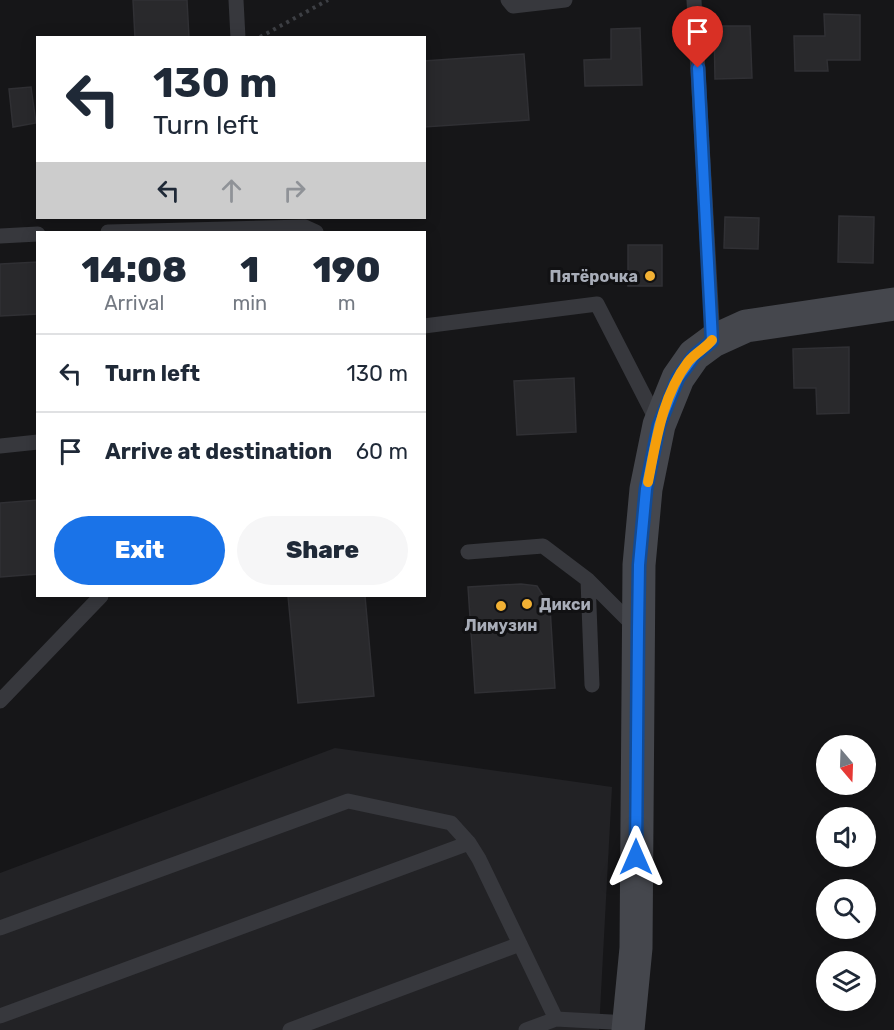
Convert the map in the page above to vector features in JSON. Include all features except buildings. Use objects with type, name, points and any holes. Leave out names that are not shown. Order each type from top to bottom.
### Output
[{"type":"main road","points":[[629,1026],[636,948],[639,565],[646,489],[659,425],[678,378],[694,356],[712,341],[746,326],[894,304]]},
{"type":"lane","points":[[236,0],[238,36]]},
{"type":"lane","points":[[508,0],[513,6],[565,0]]},
{"type":"lane","points":[[694,0],[712,341]]},
{"type":"lane","points":[[141,231],[308,226]]},
{"type":"lane","points":[[0,236],[36,234]]},
{"type":"lane","points":[[426,326],[597,304],[659,425]]},
{"type":"lane","points":[[0,446],[36,442]]},
{"type":"lane","points":[[468,552],[543,546],[588,580],[638,630]]},
{"type":"lane","points":[[588,580],[592,685]]},
{"type":"lane","points":[[0,701],[100,597]]},
{"type":"lane","points":[[0,928],[348,801],[452,823],[479,859],[556,1019]]},
{"type":"lane","points":[[0,1016],[469,843]]},
{"type":"lane","points":[[290,1030],[520,944]]},
{"type":"lane","points":[[526,1030],[556,1019],[629,1026]]},
{"type":"path","points":[[263,36],[328,0]]},
{"type":"shaded area","points":[[335,748],[612,787],[599,1030],[0,1030],[0,873]]},
{"type":"slow traffic","points":[[648,482],[659,425],[678,378],[687,363],[712,340]]},
{"type":"place","name":"Пятёрочка","points":[[650,276]]},
{"type":"place","name":"Дикси","points":[[527,604]]},
{"type":"place","name":"Лимузин","points":[[501,606]]},
{"type":"route","points":[[636,857],[639,565],[646,489],[659,425],[678,378],[687,363],[712,341],[698,68]]}]
